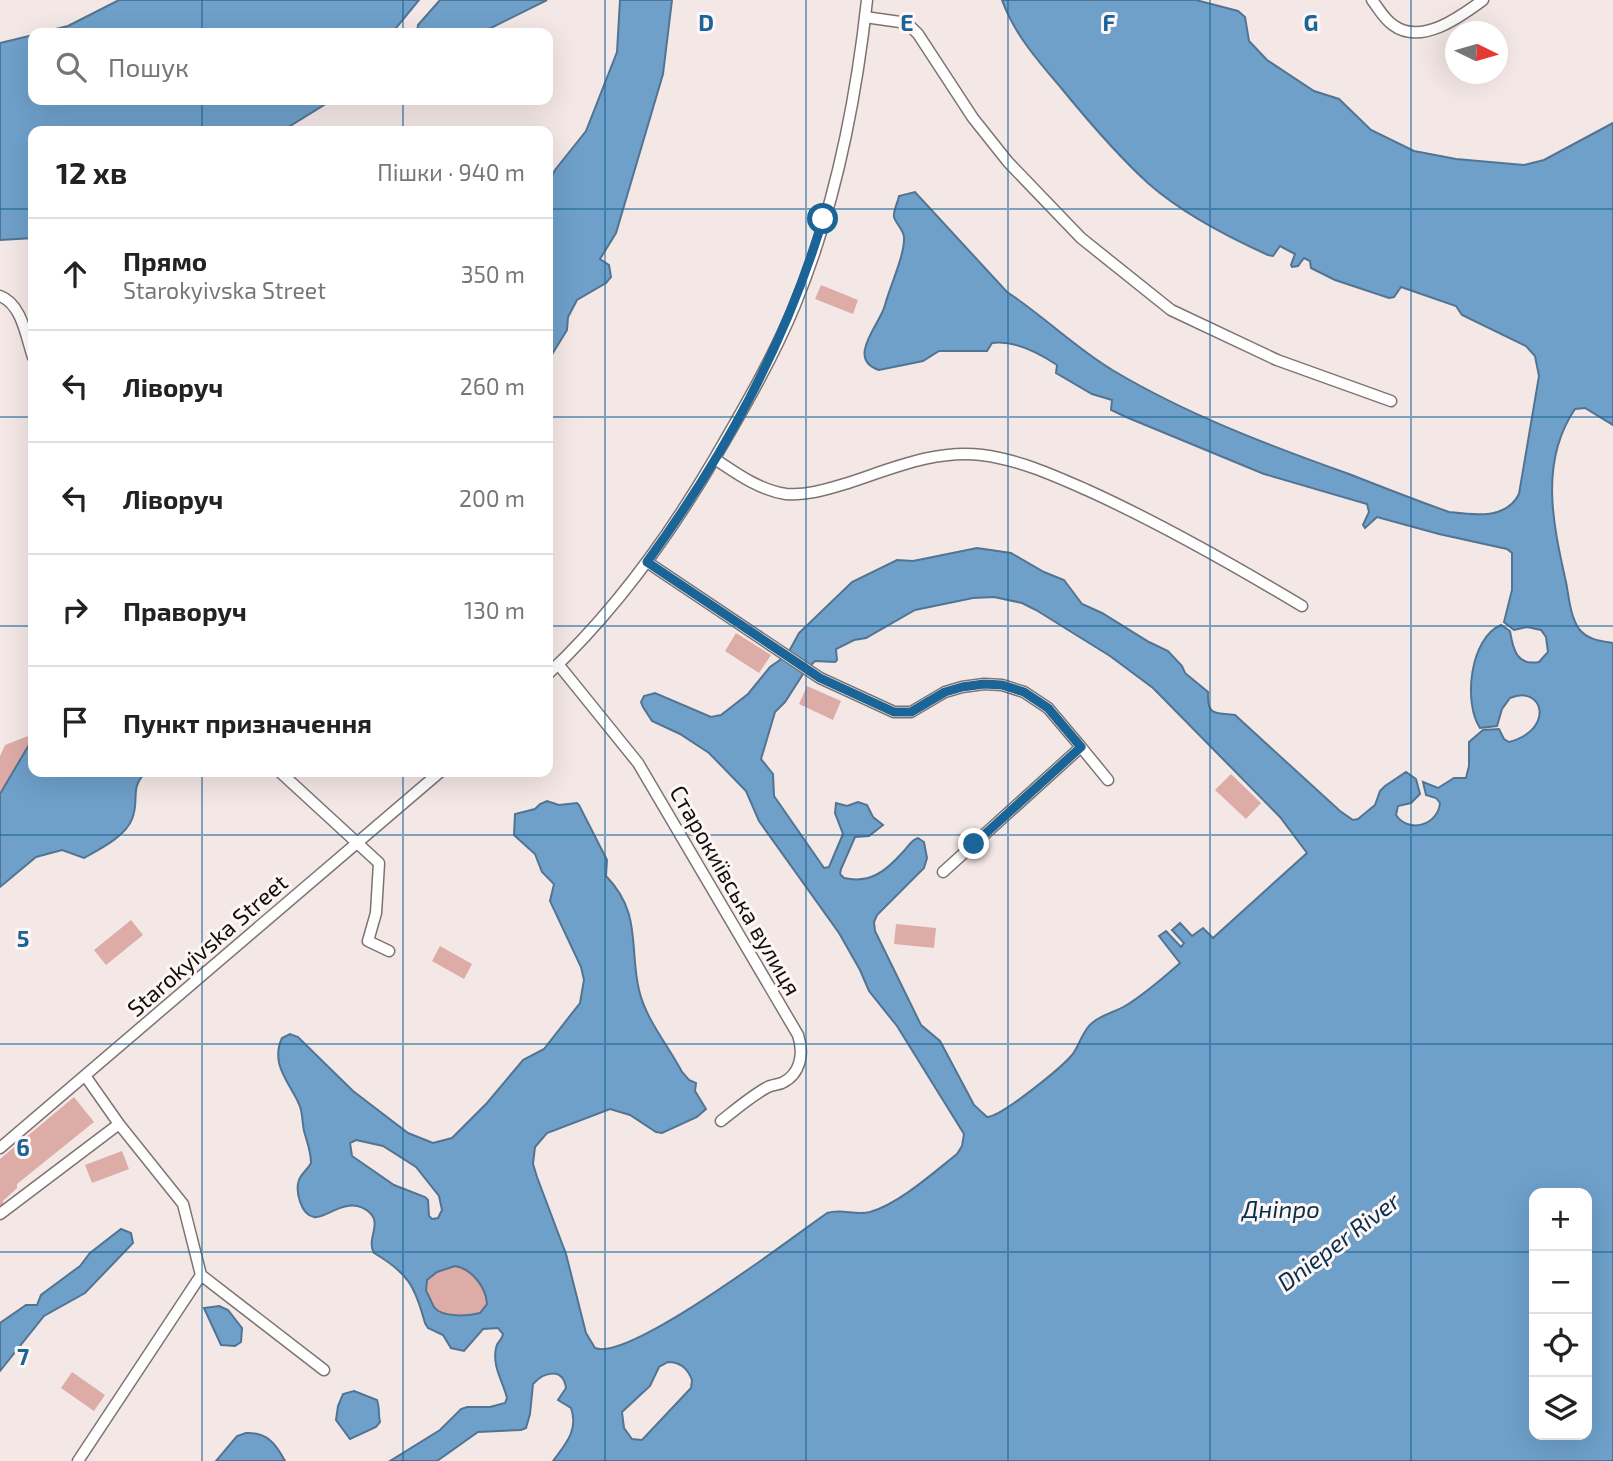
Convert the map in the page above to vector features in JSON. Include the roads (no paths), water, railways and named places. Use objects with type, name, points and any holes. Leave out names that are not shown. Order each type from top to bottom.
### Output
[{"type":"street","points":[[553,669],[647,562],[676,522],[757,386],[775,348],[796,302],[812,255],[846,129],[867,0]]},
{"type":"street","points":[[1372,0],[1392,25],[1410,33],[1432,29],[1448,22],[1483,0]]},
{"type":"street","points":[[865,17],[907,23],[912,27],[972,118],[1008,162],[1081,238],[1171,310],[1277,360],[1391,401]]},
{"type":"street","points":[[0,296],[8,299],[18,313],[28,342]]},
{"type":"street","points":[[715,459],[760,486],[792,494],[820,491],[939,456],[970,454],[1019,462],[1038,468],[1158,523],[1302,606]]},
{"type":"street","points":[[647,562],[820,678],[894,712],[903,714],[916,710],[945,692],[962,687],[990,684],[1024,692],[1048,708],[1108,780]]},
{"type":"street","name":"Старокиївська вулиця","points":[[558,664],[638,763],[801,1045],[801,1055],[794,1075],[768,1086],[721,1121]]},
{"type":"street","points":[[943,872],[1081,747]]},
{"type":"street","points":[[286,777],[379,863],[376,914],[368,941],[389,951]]},
{"type":"street","name":"Starokyivska Street","points":[[0,1148],[434,777]]},
{"type":"street","points":[[86,1077],[119,1124],[183,1204],[201,1275],[324,1370]]},
{"type":"street","points":[[0,1214],[119,1124]]},
{"type":"street","points":[[78,1461],[201,1275]]},
{"type":"water","points":[[119,0],[419,0],[396,28],[60,28]]},
{"type":"water","points":[[440,0],[547,0],[491,28],[418,28]]},
{"type":"water","points":[[620,0],[672,0],[663,74],[616,233],[600,259],[609,265],[611,277],[606,283],[577,300],[568,317],[567,330],[553,353],[553,174],[586,131],[617,52]]},
{"type":"water","name":"Дніпро","points":[[1002,0],[1196,0],[1238,11],[1245,17],[1249,41],[1267,60],[1314,91],[1339,99],[1371,130],[1414,151],[1456,159],[1524,165],[1544,160],[1613,123],[1613,425],[1585,408],[1575,409],[1557,450],[1552,494],[1557,538],[1574,618],[1586,636],[1613,643],[1613,1461],[553,1461],[569,1437],[573,1416],[571,1408],[558,1400],[566,1388],[564,1381],[557,1374],[547,1374],[533,1384],[526,1428],[478,1432],[437,1461],[390,1461],[440,1430],[461,1409],[505,1403],[507,1398],[495,1355],[503,1334],[498,1328],[483,1329],[464,1351],[451,1348],[443,1335],[428,1328],[418,1299],[402,1274],[374,1253],[372,1243],[375,1222],[370,1213],[362,1208],[346,1206],[314,1217],[302,1207],[298,1185],[311,1163],[310,1154],[300,1107],[279,1065],[279,1047],[282,1038],[290,1034],[298,1037],[353,1091],[408,1133],[433,1143],[452,1138],[487,1103],[523,1060],[544,1049],[580,1003],[584,980],[581,967],[550,901],[554,884],[542,872],[535,854],[514,835],[515,814],[535,809],[547,801],[559,805],[579,805],[607,860],[606,876],[625,903],[630,917],[636,974],[642,1001],[682,1072],[696,1083],[695,1091],[706,1109],[697,1117],[662,1133],[630,1115],[610,1109],[547,1133],[535,1147],[533,1164],[566,1254],[586,1333],[595,1348],[613,1347],[674,1318],[748,1270],[827,1213],[870,1212],[893,1202],[938,1170],[957,1154],[962,1146],[964,1134],[897,1026],[869,991],[839,933],[759,821],[746,791],[709,753],[680,734],[652,721],[641,702],[644,696],[655,693],[711,717],[721,715],[748,694],[770,667],[787,655],[799,633],[852,582],[897,560],[913,561],[977,548],[1011,553],[1064,580],[1082,604],[1168,651],[1185,673],[1208,692],[1209,706],[1214,712],[1235,715],[1353,820],[1375,805],[1385,786],[1406,772],[1416,779],[1420,794],[1411,803],[1398,806],[1396,815],[1408,824],[1429,821],[1438,811],[1440,803],[1436,798],[1426,795],[1423,782],[1438,788],[1454,778],[1466,778],[1469,742],[1483,730],[1499,729],[1504,739],[1509,742],[1524,736],[1538,719],[1540,710],[1537,703],[1531,697],[1522,695],[1510,698],[1502,709],[1497,726],[1480,728],[1472,703],[1472,672],[1476,656],[1490,632],[1501,625],[1510,631],[1517,655],[1526,662],[1539,662],[1548,652],[1546,637],[1541,630],[1527,627],[1514,630],[1504,622],[1512,590],[1512,553],[1507,549],[1377,517],[1365,528],[1363,525],[1369,512],[1367,504],[1264,474],[1126,417],[1111,410],[1112,400],[1092,394],[1056,373],[1057,365],[1017,345],[992,343],[987,351],[939,351],[923,361],[879,370],[869,365],[865,358],[865,349],[885,305],[904,244],[903,234],[894,217],[895,209],[899,196],[915,192],[1007,292],[1100,362],[1171,402],[1259,440],[1449,512],[1498,512],[1513,502],[1519,494],[1539,376],[1535,356],[1526,346],[1462,315],[1456,306],[1401,287],[1394,297],[1389,298],[1335,280],[1311,268],[1310,261],[1304,258],[1298,266],[1292,267],[1295,254],[1280,246],[1273,256],[1268,255],[1191,214],[1162,195],[1126,162],[1020,36]],"holes":[[[994,597],[1022,603],[1036,610],[1110,656],[1153,688],[1280,817],[1307,853],[1213,938],[1203,928],[1192,936],[1180,923],[1172,930],[1184,943],[1181,947],[1166,931],[1159,936],[1180,963],[1154,986],[1092,1023],[1072,1055],[1056,1070],[1017,1101],[987,1117],[974,1105],[940,1041],[921,1025],[875,931],[874,922],[877,915],[924,868],[927,858],[924,842],[918,838],[913,840],[890,865],[877,874],[862,879],[844,878],[840,874],[841,869],[855,837],[869,836],[883,825],[873,817],[867,805],[858,802],[847,806],[836,803],[835,813],[843,834],[829,867],[824,868],[774,796],[773,774],[761,759],[775,712],[815,661],[835,662],[836,649],[854,640],[866,638],[915,610],[973,598]],[[356,1140],[383,1146],[416,1167],[439,1196],[442,1210],[438,1218],[432,1219],[429,1216],[428,1200],[425,1197],[394,1185],[352,1156],[350,1143]],[[455,1266],[467,1271],[481,1285],[487,1304],[480,1313],[449,1315],[434,1307],[426,1291],[427,1280],[437,1272]],[[668,1362],[683,1367],[692,1380],[691,1388],[642,1440],[632,1439],[624,1428],[622,1412],[650,1386],[659,1367]]]},
{"type":"water","points":[[28,36],[28,105],[324,105],[290,126],[28,126],[28,238],[0,240],[0,43]]},
{"type":"water","points":[[28,746],[28,777],[142,777],[136,789],[132,819],[118,836],[84,858],[62,850],[36,857],[0,887],[0,794]]},
{"type":"water","points":[[121,1229],[131,1233],[133,1243],[85,1293],[44,1316],[0,1371],[0,1323],[26,1305],[37,1305],[41,1295],[80,1266],[90,1253]]},
{"type":"water","points":[[219,1306],[228,1310],[242,1328],[241,1342],[235,1346],[221,1345],[204,1308]]},
{"type":"water","points":[[354,1391],[377,1400],[380,1422],[376,1427],[350,1439],[336,1420],[343,1394]]},
{"type":"water","points":[[246,1433],[270,1440],[285,1461],[216,1461],[237,1436]]},
{"type":"water label","name":"Dnieper River","points":[[1338,1241]]}]
